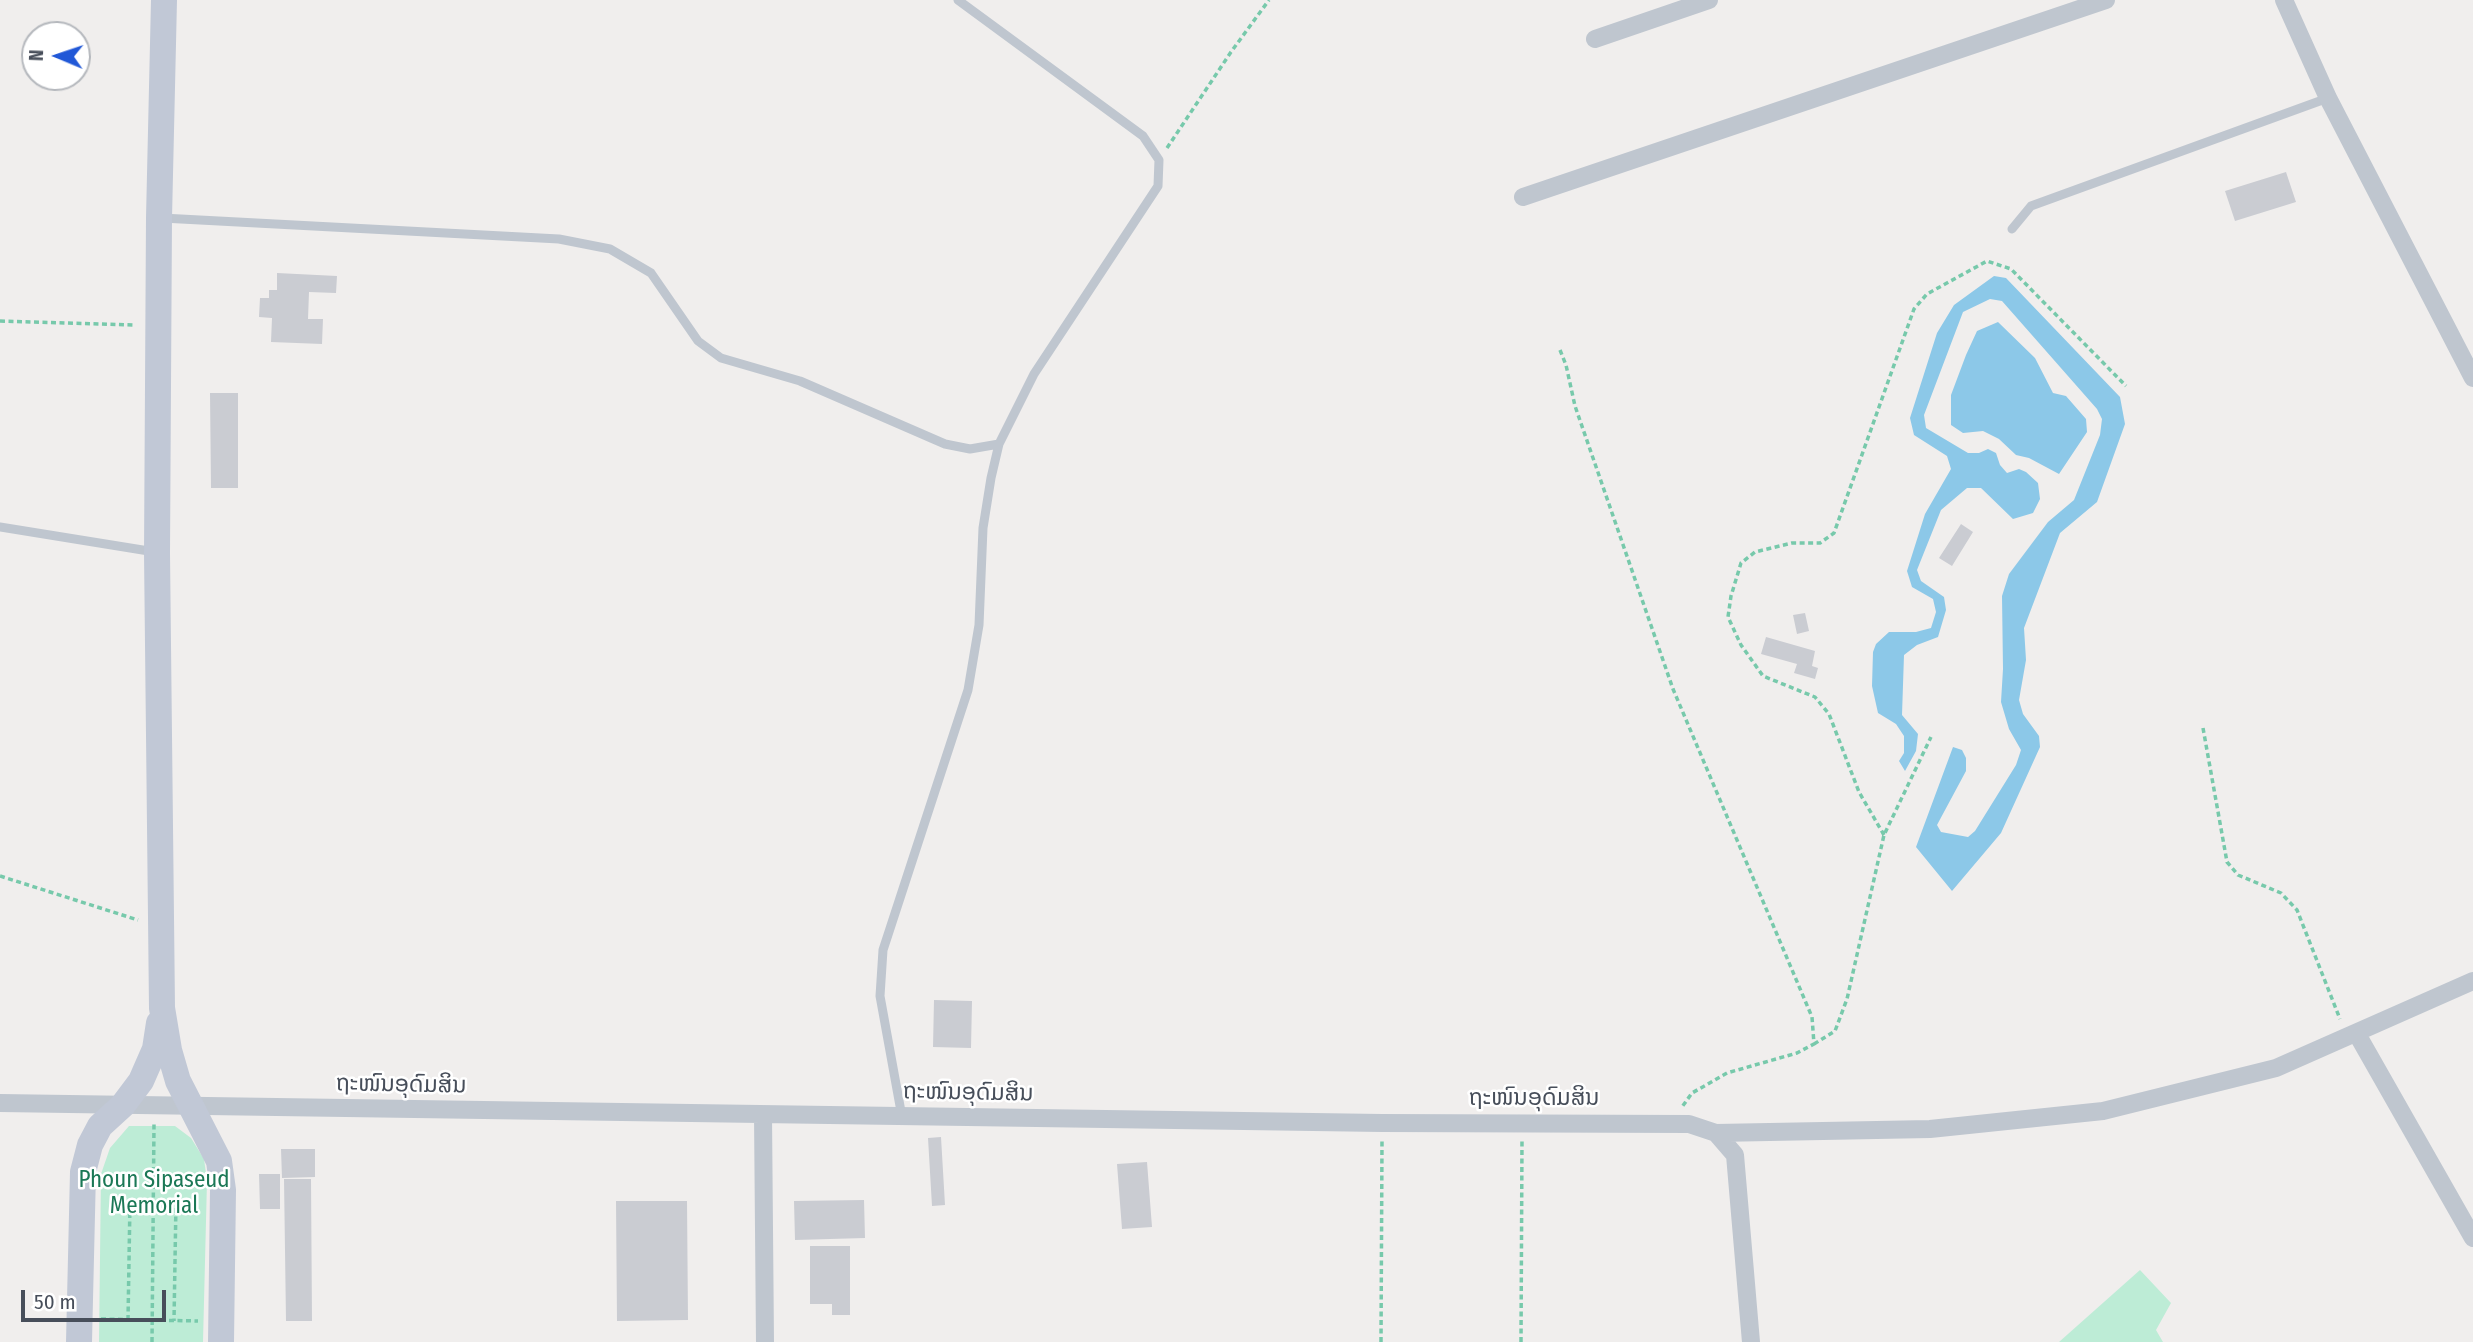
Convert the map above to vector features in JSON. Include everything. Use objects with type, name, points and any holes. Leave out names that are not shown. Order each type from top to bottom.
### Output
[{"type":"street","points":[[164,0],[156,553],[162,1008],[169,1050],[178,1081],[219,1161],[223,1190],[221,1332]]},
{"type":"street","points":[[1595,39],[1709,0]]},
{"type":"street","points":[[1523,197],[2106,0]]},
{"type":"street","points":[[2284,0],[2328,98],[2473,378]]},
{"type":"street","name":"ຖະໜົນອຸດົມສິນ","points":[[0,1103],[1382,1124],[1689,1124],[1716,1133],[1930,1129],[2103,1111],[2276,1068],[2473,981]]},
{"type":"street","points":[[79,1331],[83,1172],[90,1145],[100,1126],[123,1105],[141,1081],[155,1049],[162,1008]]},
{"type":"street","points":[[2352,1035],[2473,1238]]},
{"type":"street","points":[[763,1115],[765,1342]]},
{"type":"street","points":[[1716,1133],[1735,1155],[1751,1342]]},
{"type":"lane","points":[[902,1116],[880,996],[883,950],[968,690],[979,625],[983,528],[999,444],[1034,374],[1158,186],[1160,160],[1143,136],[958,0]]},
{"type":"lane","points":[[2012,229],[2031,206],[2328,98]]},
{"type":"lane","points":[[159,218],[559,239],[610,249],[651,273],[698,341],[721,358],[800,381],[945,444],[970,449],[999,444]]},
{"type":"lane","points":[[0,527],[156,553]]},
{"type":"path","points":[[1160,160],[1231,52],[1269,0]]},
{"type":"path","points":[[1884,835],[1859,792],[1829,714],[1815,697],[1763,676],[1741,645],[1728,617],[1741,563],[1755,552],[1792,543],[1820,543],[1834,533],[1914,309],[1927,294],[1987,261],[2011,269],[2126,386]]},
{"type":"path","points":[[0,321],[158,326]]},
{"type":"path","points":[[1560,350],[1575,406],[1673,689],[1812,1017],[1814,1044]]},
{"type":"path","points":[[2203,729],[2227,862],[2238,875],[2281,893],[2297,910],[2352,1035]]},
{"type":"path","points":[[1671,1124],[1692,1093],[1727,1073],[1797,1053],[1835,1031],[1847,999],[1884,835],[1931,737]]},
{"type":"path","points":[[0,876],[160,927]]},
{"type":"path","points":[[152,1342],[154,1105]]},
{"type":"path","points":[[1381,1342],[1382,1124]]},
{"type":"path","points":[[1521,1342],[1522,1124]]},
{"type":"path","points":[[128,1320],[130,1202],[176,1202],[174,1321]]},
{"type":"path","points":[[79,1331],[128,1320],[153,1320],[174,1321],[221,1332]]},
{"type":"green space","name":"Phoun Sipaseud Memorial","points":[[129,1126],[175,1126],[191,1138],[204,1159],[207,1181],[203,1342],[99,1342],[101,1174],[110,1148]]},
{"type":"green space","points":[[2140,1270],[2171,1303],[2156,1330],[2163,1342],[2059,1342]]},
{"type":"water","points":[[1994,276],[2006,278],[2120,397],[2125,424],[2097,502],[2060,533],[2024,628],[2026,660],[2019,700],[2023,714],[2039,736],[2040,747],[2001,833],[1952,891],[1916,847],[1953,747],[1962,750],[1966,758],[1966,771],[1937,825],[1941,832],[1968,837],[1975,831],[2016,765],[2021,750],[2009,729],[2001,702],[2002,596],[2009,574],[2048,522],[2074,500],[2100,435],[2102,419],[2097,409],[2002,301],[1990,299],[1963,312],[1924,415],[1926,428],[1968,453],[1979,453],[1988,449],[1996,453],[2000,465],[2007,473],[2019,469],[2038,483],[2040,499],[2033,513],[2013,519],[1981,488],[1967,488],[1941,510],[1917,570],[1921,581],[1944,597],[1946,610],[1938,637],[1917,645],[1904,655],[1902,715],[1918,734],[1916,751],[1905,771],[1899,761],[1904,753],[1904,736],[1896,724],[1878,713],[1872,686],[1873,652],[1876,644],[1889,632],[1916,632],[1931,628],[1936,612],[1933,599],[1912,587],[1907,571],[1925,514],[1951,469],[1947,456],[1914,435],[1910,418],[1937,333],[1954,305]]},
{"type":"water","points":[[1998,322],[2035,358],[2053,393],[2066,396],[2086,419],[2087,432],[2059,474],[2029,458],[2016,455],[1999,439],[1983,431],[1963,433],[1951,425],[1951,395],[1966,355],[1977,331]]},
{"type":"building","points":[[2286,172],[2296,202],[2235,221],[2225,191]]},
{"type":"building","points":[[277,273],[337,276],[336,293],[309,292],[308,319],[323,319],[322,344],[271,342],[272,318],[259,317],[260,298],[269,298],[269,290],[277,290]]},
{"type":"building","points":[[210,393],[238,393],[238,488],[211,488]]},
{"type":"building","points":[[1961,524],[1973,532],[1952,566],[1939,558]]},
{"type":"building","points":[[1805,613],[1809,631],[1797,634],[1793,615]]},
{"type":"building","points":[[1766,637],[1815,651],[1812,666],[1818,668],[1815,679],[1794,673],[1797,664],[1761,654]]},
{"type":"building","points":[[934,1000],[972,1001],[971,1048],[933,1047]]},
{"type":"building","points":[[941,1137],[945,1205],[932,1206],[928,1138]]},
{"type":"building","points":[[281,1149],[315,1149],[315,1177],[282,1178]]},
{"type":"building","points":[[1147,1162],[1152,1227],[1122,1229],[1117,1164]]},
{"type":"building","points":[[259,1174],[280,1174],[280,1209],[260,1209]]},
{"type":"building","points":[[284,1179],[311,1179],[312,1321],[286,1321]]},
{"type":"building","points":[[864,1200],[865,1238],[795,1240],[794,1201]]},
{"type":"building","points":[[616,1201],[687,1201],[688,1320],[617,1321]]},
{"type":"building","points":[[810,1246],[850,1246],[850,1315],[832,1315],[832,1304],[810,1304]]}]
